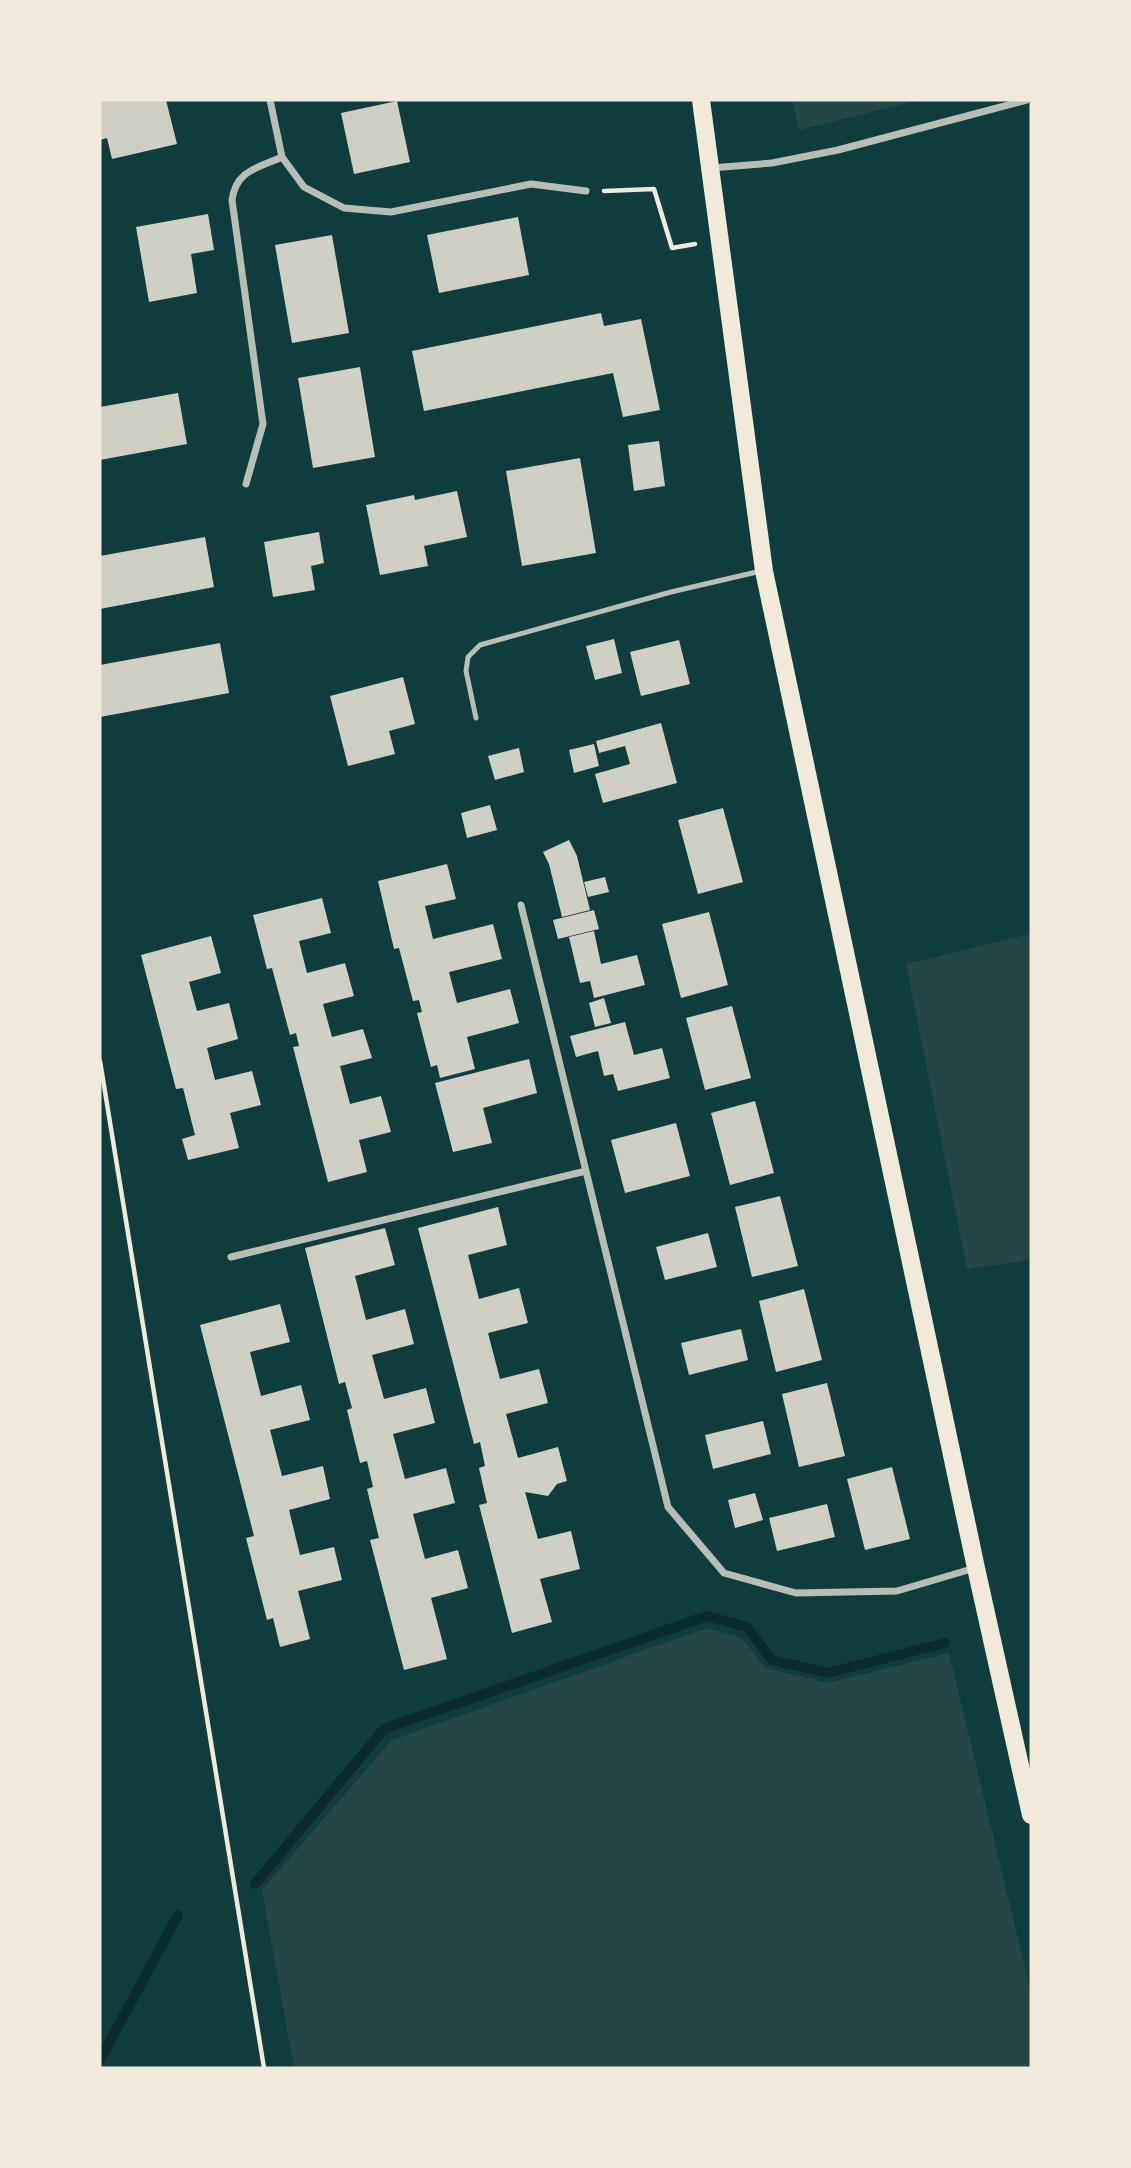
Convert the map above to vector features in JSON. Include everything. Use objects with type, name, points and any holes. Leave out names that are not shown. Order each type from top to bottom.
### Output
[{"type":"main road","points":[[701,100],[764,570],[1031,1815]]},
{"type":"street","points":[[270,100],[282,157],[304,187],[344,208],[391,212],[531,184],[586,191]]},
{"type":"street","points":[[711,168],[772,163],[838,150],[1027,100]]},
{"type":"street","points":[[246,484],[263,424],[232,200],[234,184],[246,174],[282,157]]},
{"type":"street","points":[[521,905],[668,1507],[724,1573],[796,1593],[897,1591],[976,1568]]},
{"type":"street","points":[[231,1257],[586,1171]]},
{"type":"lane","points":[[476,718],[466,671],[468,657],[480,645],[671,592],[764,570]]},
{"type":"path","points":[[586,191],[654,189],[672,248],[720,240]]},
{"type":"path","points":[[100,1061],[264,2068]]},
{"type":"shaded area","points":[[792,100],[919,100],[799,130]]},
{"type":"shaded area","points":[[1031,934],[1031,1260],[967,1269],[906,964]]},
{"type":"shaded area","points":[[707,1628],[742,1638],[765,1668],[828,1683],[949,1653],[1031,1992],[1031,2068],[294,2068],[262,1890],[392,1740]]},
{"type":"building","points":[[100,100],[166,100],[177,144],[112,159],[107,138],[100,140]]},
{"type":"building","points":[[397,101],[410,162],[354,174],[341,113]]},
{"type":"building","points":[[208,214],[214,250],[191,254],[197,293],[149,302],[136,227]]},
{"type":"building","points":[[518,217],[529,275],[439,293],[427,235]]},
{"type":"building","points":[[332,235],[349,333],[292,343],[275,245]]},
{"type":"building","points":[[601,313],[604,326],[641,319],[660,410],[623,417],[613,373],[424,411],[412,351]]},
{"type":"building","points":[[360,367],[375,457],[313,468],[298,378]]},
{"type":"building","points":[[178,393],[187,444],[100,460],[100,407]]},
{"type":"building","points":[[659,441],[665,486],[634,491],[628,445]]},
{"type":"building","points":[[580,458],[596,553],[522,566],[506,471]]},
{"type":"building","points":[[457,491],[467,537],[424,546],[428,566],[380,575],[366,505],[414,495],[415,500]]},
{"type":"building","points":[[319,532],[324,563],[311,566],[315,590],[273,597],[264,542]]},
{"type":"building","points":[[205,537],[214,587],[100,609],[100,556]]},
{"type":"building","points":[[614,639],[622,673],[595,680],[586,646]]},
{"type":"building","points":[[679,640],[690,684],[641,696],[630,652]]},
{"type":"building","points":[[220,643],[229,693],[100,717],[100,665]]},
{"type":"building","points":[[403,677],[415,724],[389,731],[395,754],[348,766],[330,696]]},
{"type":"building","points":[[661,723],[677,783],[603,803],[595,774],[630,764],[625,746],[599,753],[596,741]]},
{"type":"building","points":[[594,744],[599,766],[574,773],[569,750]]},
{"type":"building","points":[[519,748],[524,772],[495,780],[488,756]]},
{"type":"building","points":[[490,805],[497,830],[467,838],[461,813]]},
{"type":"building","points":[[723,808],[743,882],[698,894],[678,820]]},
{"type":"building","points":[[569,840],[577,856],[590,910],[562,917],[549,864],[543,852]]},
{"type":"building","points":[[447,864],[456,899],[425,906],[433,939],[493,924],[502,959],[449,972],[457,1003],[510,989],[519,1023],[467,1037],[475,1069],[440,1078],[437,1065],[431,1067],[417,1013],[422,1012],[419,1000],[413,1001],[399,948],[394,949],[378,881]]},
{"type":"building","points":[[605,877],[609,892],[588,897],[584,882]]},
{"type":"building","points":[[322,898],[331,933],[299,941],[307,973],[345,963],[354,996],[323,1004],[332,1037],[363,1029],[372,1058],[340,1066],[350,1104],[381,1096],[391,1132],[359,1140],[367,1172],[328,1182],[293,1047],[299,1046],[296,1033],[290,1035],[272,968],[267,969],[253,915]]},
{"type":"building","points":[[594,910],[599,929],[558,939],[553,920]]},
{"type":"building","points":[[709,912],[728,985],[681,998],[662,924]]},
{"type":"building","points":[[594,931],[601,964],[637,955],[645,985],[594,998],[590,981],[580,983],[569,937]]},
{"type":"building","points":[[211,936],[221,973],[189,982],[197,1011],[229,1003],[238,1039],[207,1048],[215,1080],[252,1071],[261,1105],[230,1113],[239,1148],[188,1160],[182,1139],[195,1135],[183,1088],[176,1089],[141,955]]},
{"type":"building","points":[[604,998],[611,1023],[595,1027],[589,1003]]},
{"type":"building","points":[[732,1006],[751,1078],[705,1090],[686,1018]]},
{"type":"building","points":[[625,1022],[634,1055],[662,1048],[670,1078],[618,1091],[613,1074],[604,1076],[598,1051],[576,1057],[570,1036]]},
{"type":"building","points":[[529,1059],[537,1093],[483,1108],[492,1143],[453,1152],[435,1083]]},
{"type":"building","points":[[755,1101],[774,1173],[730,1185],[711,1113]]},
{"type":"building","points":[[676,1123],[690,1176],[625,1193],[611,1140]]},
{"type":"building","points":[[780,1196],[798,1266],[752,1277],[735,1207]]},
{"type":"building","points":[[498,1207],[507,1245],[468,1255],[479,1299],[519,1288],[528,1323],[488,1333],[500,1379],[539,1369],[548,1403],[506,1414],[518,1458],[558,1447],[567,1481],[557,1484],[548,1496],[525,1492],[538,1539],[571,1531],[580,1569],[540,1579],[552,1622],[512,1633],[479,1505],[487,1503],[479,1468],[485,1466],[480,1442],[474,1444],[418,1228]]},
{"type":"building","points":[[385,1228],[395,1265],[355,1276],[366,1320],[405,1309],[414,1344],[372,1355],[384,1399],[426,1388],[435,1423],[393,1434],[405,1479],[446,1468],[455,1503],[413,1514],[425,1559],[458,1550],[468,1588],[431,1598],[447,1659],[404,1670],[370,1540],[379,1538],[367,1489],[373,1487],[367,1461],[360,1463],[347,1410],[352,1408],[345,1382],[339,1384],[305,1248]]},
{"type":"building","points":[[708,1233],[717,1267],[665,1280],[656,1247]]},
{"type":"building","points":[[804,1289],[822,1360],[776,1372],[759,1301]]},
{"type":"building","points":[[280,1304],[290,1342],[250,1352],[261,1396],[301,1385],[310,1420],[270,1430],[282,1476],[323,1466],[330,1499],[289,1510],[300,1555],[334,1547],[342,1580],[298,1591],[310,1639],[280,1647],[273,1618],[267,1620],[246,1538],[254,1536],[200,1325]]},
{"type":"building","points":[[741,1329],[748,1360],[689,1375],[681,1343]]},
{"type":"building","points":[[827,1383],[845,1456],[799,1467],[782,1394]]},
{"type":"building","points":[[763,1421],[771,1454],[713,1469],[705,1435]]},
{"type":"building","points":[[892,1467],[910,1539],[865,1550],[847,1479]]},
{"type":"building","points":[[755,1493],[763,1520],[735,1528],[728,1500]]},
{"type":"building","points":[[827,1504],[835,1537],[777,1551],[769,1518]]},
{"type":"waterway","points":[[255,1884],[384,1729],[707,1616],[747,1627],[772,1660],[828,1673],[945,1643]]},
{"type":"waterway","points":[[100,2060],[178,1915]]}]
